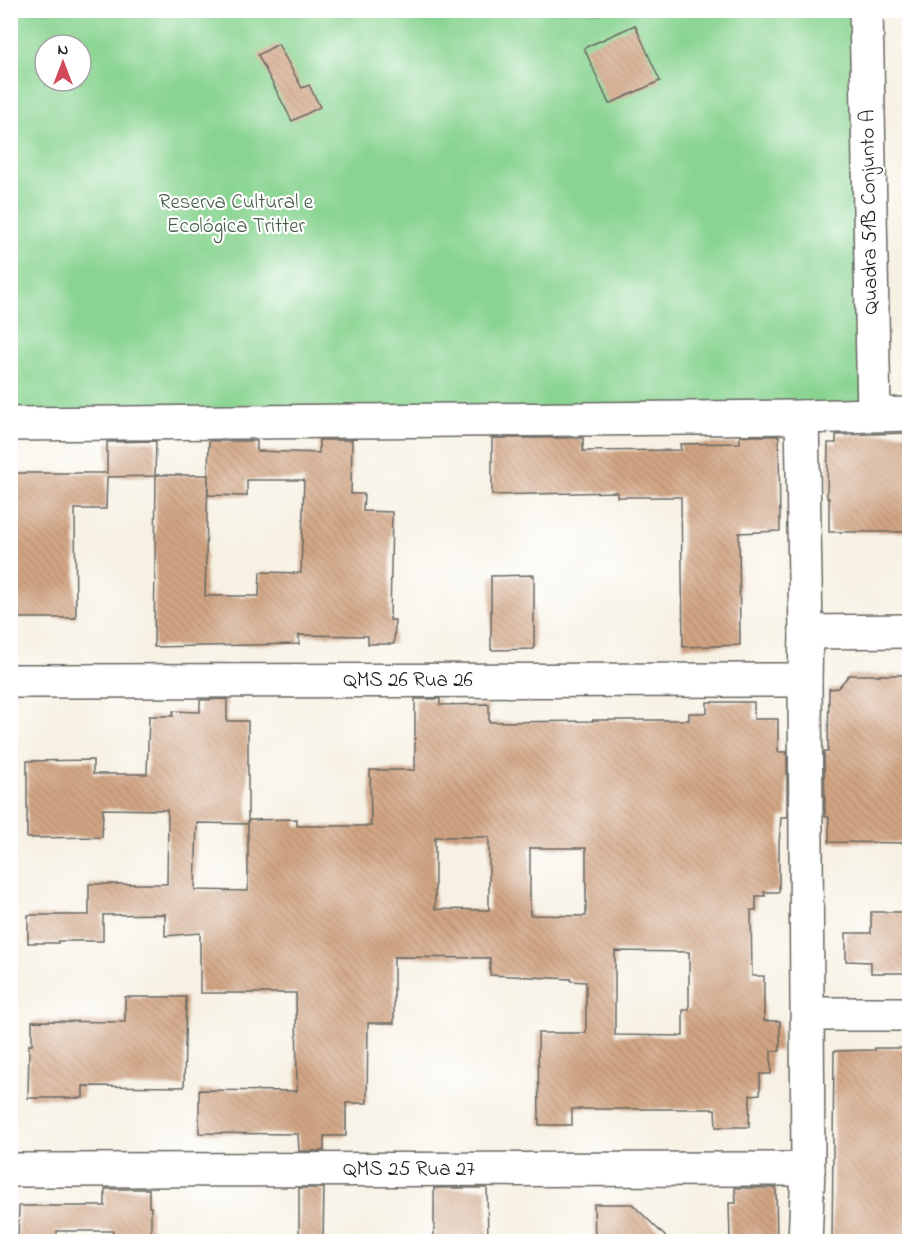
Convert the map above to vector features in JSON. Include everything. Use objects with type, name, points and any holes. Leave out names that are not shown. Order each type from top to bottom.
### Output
[{"type":"street","name":"Quadra 51B Conjunto A","points":[[866,10],[874,414]]},
{"type":"street","points":[[10,424],[802,417],[909,414]]},
{"type":"street","points":[[802,417],[806,632],[807,1169],[805,1242]]},
{"type":"street","points":[[806,632],[909,632]]},
{"type":"street","name":"QMS 26 Rua 26","points":[[10,681],[806,680]]},
{"type":"street","points":[[807,1014],[909,1014]]},
{"type":"street","name":"QMS 25 Rua 27","points":[[10,1170],[807,1169]]},
{"type":"green space","name":"Reserva Cultural e Ecológica Tritter","points":[[10,11],[866,11],[869,409],[11,422]]},
{"type":"building","points":[[635,25],[660,81],[609,104],[584,48]]},
{"type":"building","points":[[278,44],[302,88],[309,85],[320,107],[292,121],[258,55]]},
{"type":"building","points":[[909,433],[909,532],[829,532],[828,443],[836,443],[836,435]]},
{"type":"building","points":[[740,436],[779,436],[780,531],[739,533],[740,645],[683,647],[681,497],[617,497],[617,492],[492,495],[492,438],[583,438],[583,451],[681,450],[680,444],[740,443]]},
{"type":"building","points":[[319,440],[352,440],[351,494],[364,494],[363,511],[392,512],[390,620],[395,620],[394,644],[368,644],[368,636],[299,635],[299,644],[154,647],[156,475],[208,475],[209,441],[257,441],[257,451],[319,453]],"holes":[[[208,475],[208,495],[247,496],[247,480],[304,480],[301,573],[260,572],[259,596],[205,596]]]},
{"type":"building","points":[[156,441],[155,476],[107,477],[106,509],[75,509],[76,618],[15,618],[10,473],[107,473],[107,442]]},
{"type":"building","points":[[534,575],[534,649],[491,650],[491,576]]},
{"type":"building","points":[[849,675],[909,675],[909,843],[829,842],[829,817],[825,817],[824,752],[828,752],[829,689],[838,688]]},
{"type":"building","points":[[227,699],[227,721],[248,721],[248,820],[297,819],[297,826],[371,826],[370,770],[415,770],[415,699],[440,699],[440,705],[489,704],[489,722],[689,720],[689,713],[707,713],[707,702],[754,702],[754,719],[778,719],[778,752],[787,752],[787,817],[781,817],[779,892],[764,892],[765,896],[756,896],[756,910],[751,910],[752,976],[764,976],[764,1021],[780,1021],[780,1051],[771,1051],[771,1074],[760,1074],[760,1094],[750,1095],[749,1127],[716,1127],[715,1109],[572,1109],[572,1125],[539,1125],[538,1033],[586,1033],[586,982],[571,981],[571,979],[490,975],[490,958],[394,957],[394,1023],[368,1023],[367,1103],[346,1103],[346,1136],[324,1136],[324,1151],[299,1151],[298,1134],[199,1133],[199,1090],[297,1091],[296,993],[200,993],[200,933],[165,936],[165,914],[103,915],[103,941],[28,943],[28,915],[89,915],[89,884],[167,884],[168,816],[167,810],[103,809],[102,837],[27,838],[27,761],[93,760],[93,774],[147,774],[149,716],[173,716],[173,711],[200,712],[200,700]],"holes":[[[197,823],[248,824],[248,891],[195,890]],[[435,837],[489,837],[489,910],[435,909]],[[530,848],[586,848],[586,916],[530,915]],[[615,951],[689,952],[689,1010],[683,1010],[683,1036],[615,1035]]]},
{"type":"building","points":[[871,912],[909,912],[909,973],[871,973],[871,962],[846,961],[846,933],[871,933]]},
{"type":"building","points":[[125,997],[186,997],[184,1087],[83,1086],[83,1098],[28,1098],[32,1021],[125,1022]]},
{"type":"building","points":[[875,1048],[909,1048],[909,1242],[832,1242],[834,1051],[875,1050]]},
{"type":"building","points":[[299,1188],[324,1188],[323,1242],[299,1242]]},
{"type":"building","points":[[434,1188],[487,1188],[488,1242],[434,1242]]},
{"type":"building","points":[[735,1188],[776,1188],[777,1242],[730,1240],[729,1203],[736,1203]]},
{"type":"building","points":[[105,1189],[149,1189],[151,1242],[113,1242],[113,1231],[57,1231],[57,1242],[18,1242],[19,1206],[105,1206]]},
{"type":"building","points":[[594,1204],[632,1204],[671,1242],[595,1242]]}]
